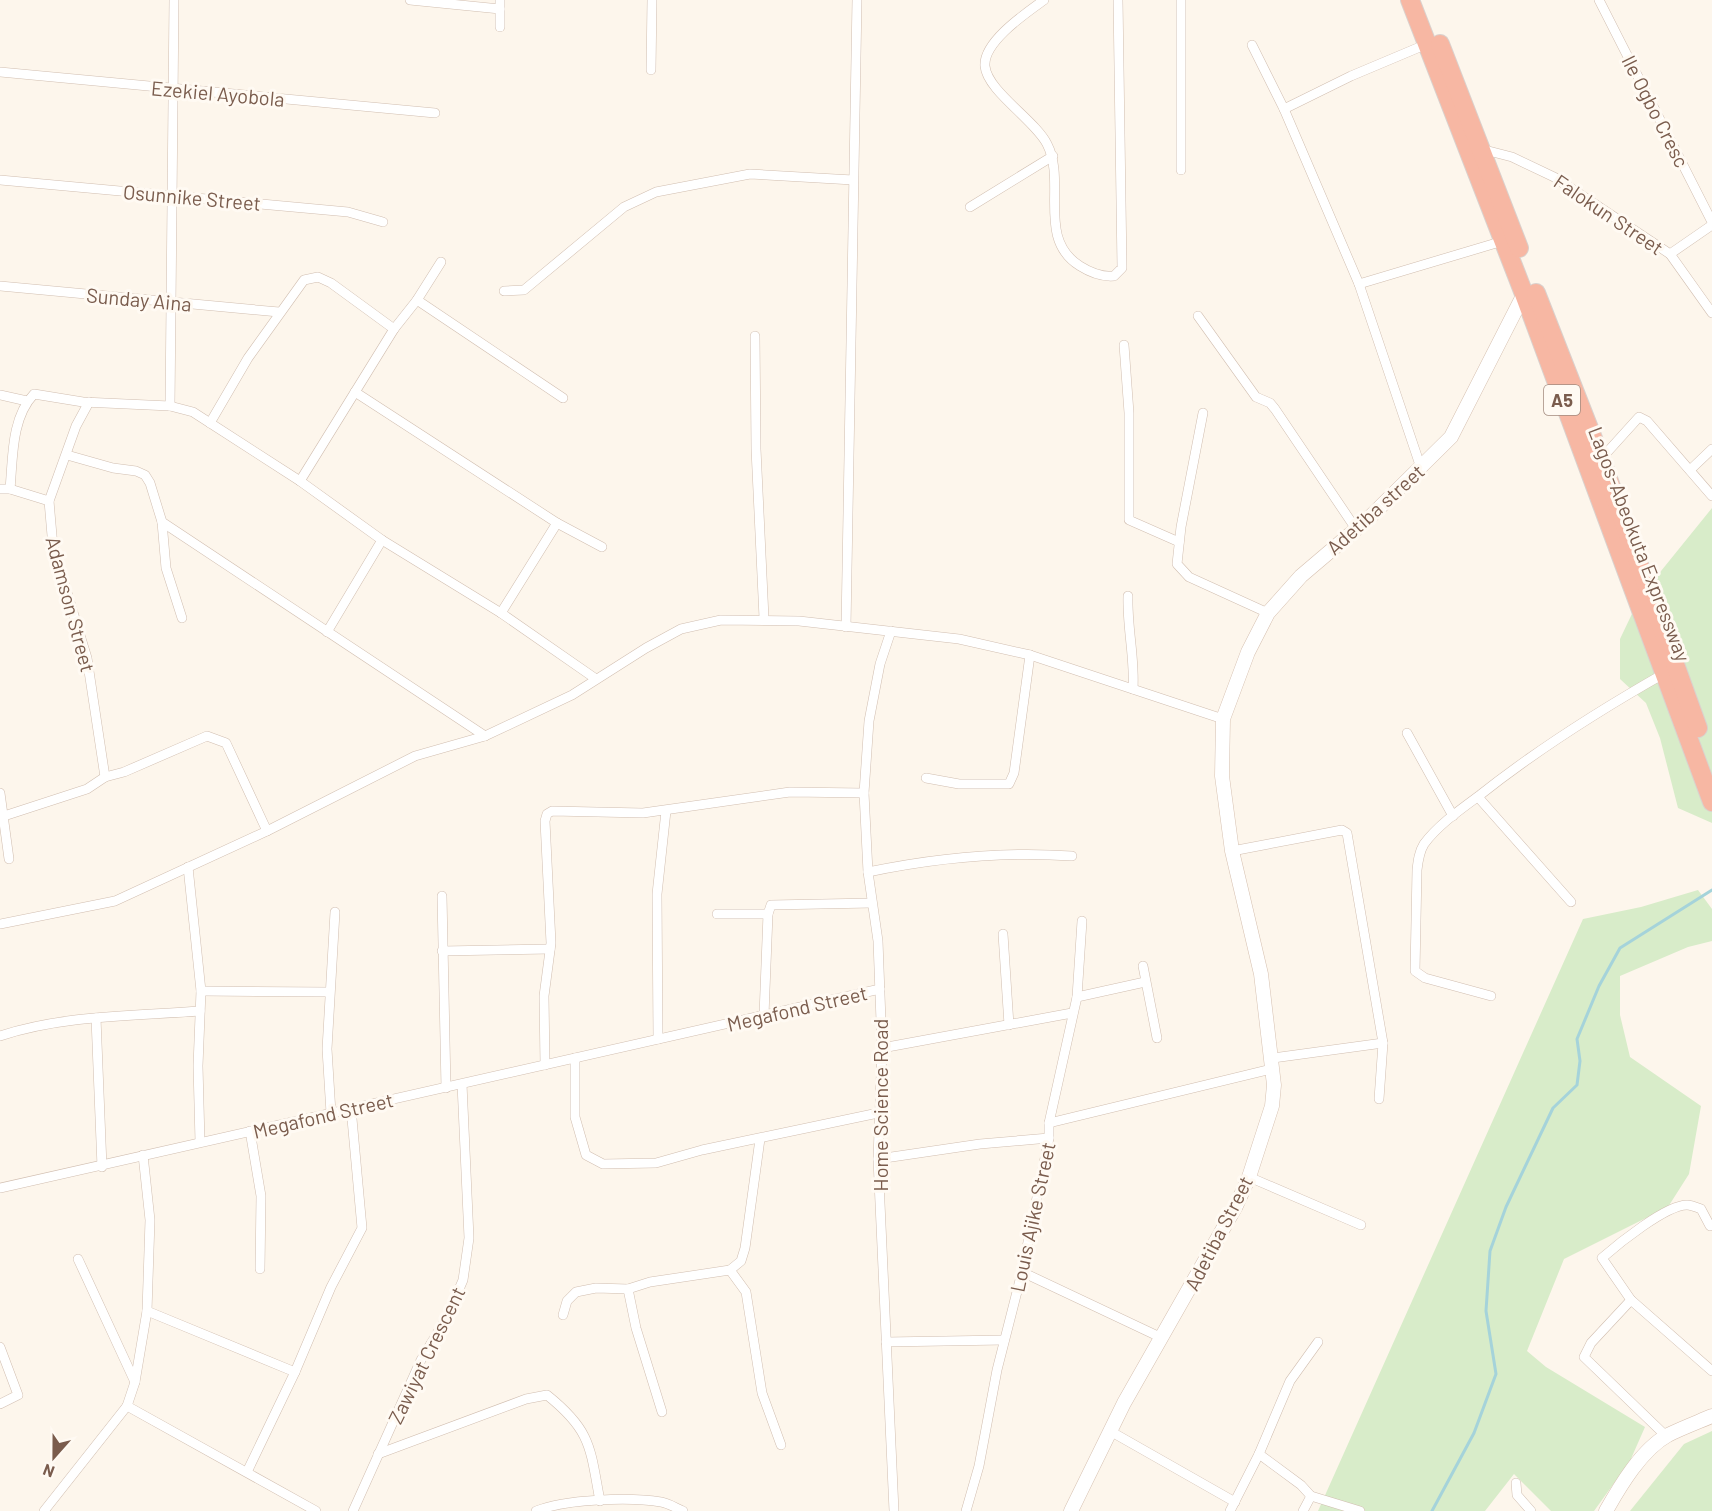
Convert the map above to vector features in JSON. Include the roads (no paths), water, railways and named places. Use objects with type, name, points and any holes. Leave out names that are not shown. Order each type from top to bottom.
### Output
[{"type":"highway","name":"Lagos-Abeokuta Expressway","points":[[1410,0],[1524,294],[1712,802]]},
{"type":"highway","name":"Lagos-Abeokuta Expressway","points":[[1422,0],[1601,459],[1712,767]]},
{"type":"street","points":[[170,406],[174,0]]},
{"type":"street","points":[[411,0],[500,4],[500,27]]},
{"type":"street","points":[[651,70],[652,0]]},
{"type":"street","points":[[846,627],[857,0]]},
{"type":"street","points":[[1044,0],[1010,25],[986,55],[985,67],[990,81],[1046,141],[1053,156],[1053,201],[1058,244],[1074,263],[1105,277],[1114,276],[1122,268],[1118,0]]},
{"type":"street","points":[[1181,0],[1181,170]]},
{"type":"street","name":"Ile Ogbo Cresc","points":[[1599,0],[1712,224]]},
{"type":"street","points":[[1284,109],[1351,76],[1427,44]]},
{"type":"street","points":[[1252,45],[1284,109],[1359,284],[1421,468]]},
{"type":"street","name":"Ezekiel Ayobola","points":[[0,72],[435,112]]},
{"type":"street","name":"Falokun Street","points":[[1481,149],[1512,157],[1554,177],[1670,254],[1712,313]]},
{"type":"street","points":[[970,207],[1053,156]]},
{"type":"street","points":[[504,291],[524,290],[624,207],[656,192],[750,174],[853,180]]},
{"type":"street","name":"Osunnike Street","points":[[0,180],[348,212],[383,222]]},
{"type":"street","points":[[1670,254],[1712,224]]},
{"type":"street","points":[[1359,284],[1503,241]]},
{"type":"street","points":[[300,481],[394,329],[417,300],[441,262]]},
{"type":"street","points":[[210,423],[248,358],[304,280],[318,277],[394,329]]},
{"type":"street","name":"Sunday Aina","points":[[0,286],[279,312]]},
{"type":"street","name":"Adetiba street","points":[[1223,719],[1248,652],[1268,613],[1301,576],[1356,529],[1451,437],[1464,416],[1524,294]]},
{"type":"street","points":[[417,300],[563,398]]},
{"type":"street","points":[[1198,316],[1256,397],[1270,403],[1275,409],[1356,529]]},
{"type":"street","points":[[755,336],[756,449],[764,618]]},
{"type":"street","points":[[1124,345],[1129,413],[1129,520],[1179,542]]},
{"type":"street","points":[[355,392],[557,524],[602,547]]},
{"type":"street","points":[[49,501],[5,489],[15,435],[27,401],[34,394],[88,402],[170,406],[193,412],[300,481],[382,540],[501,613],[596,679]]},
{"type":"street","points":[[0,395],[27,401]]},
{"type":"street","name":"Adamson Street","points":[[88,402],[49,501],[53,548],[87,658],[105,777]]},
{"type":"street","points":[[1203,413],[1177,564],[1181,571],[1268,613]]},
{"type":"street","points":[[1601,459],[1640,417],[1647,421],[1712,496]]},
{"type":"street","points":[[1690,470],[1712,449]]},
{"type":"street","points":[[67,454],[145,475],[150,483],[162,522],[166,568],[182,618]]},
{"type":"street","points":[[162,522],[485,736]]},
{"type":"street","points":[[501,613],[557,524]]},
{"type":"street","points":[[327,632],[382,540]]},
{"type":"street","points":[[1128,596],[1127,628],[1133,654],[1133,689]]},
{"type":"street","points":[[0,924],[115,901],[267,831],[415,756],[485,736],[572,695],[681,629],[721,620],[764,618],[958,639],[1030,655],[1223,719]]},
{"type":"street","name":"Home Science Road","points":[[891,631],[880,664],[869,721],[864,793],[868,872],[878,941],[882,1048],[878,1159],[894,1511]]},
{"type":"street","points":[[926,778],[959,784],[1008,784],[1014,773],[1030,655]]},
{"type":"street","points":[[1491,996],[1425,978],[1415,971],[1419,855],[1425,844],[1453,816],[1518,765],[1602,709],[1665,673]]},
{"type":"street","name":"Adetiba Street","points":[[1071,1511],[1110,1431],[1236,1206],[1249,1178],[1272,1106],[1274,1085],[1272,1063],[1257,952],[1232,852],[1222,776],[1223,719]]},
{"type":"street","points":[[1407,734],[1453,816]]},
{"type":"street","points":[[4,816],[87,789],[105,777],[124,772],[207,736],[218,738],[225,743],[267,831]]},
{"type":"street","points":[[545,1065],[544,996],[550,949],[545,821],[547,814],[552,811],[643,813],[666,811],[790,792],[864,793]]},
{"type":"street","points":[[0,793],[9,859]]},
{"type":"street","points":[[1478,797],[1493,818],[1571,902]]},
{"type":"street","points":[[658,1039],[657,894],[666,811]]},
{"type":"street","points":[[1232,852],[1342,830],[1347,833],[1383,1043],[1379,1099]]},
{"type":"street","points":[[868,872],[980,855],[1072,856]]},
{"type":"street","points":[[188,867],[201,991],[198,1066],[200,1142]]},
{"type":"street","points":[[442,896],[446,1088]]},
{"type":"street","points":[[764,1015],[768,914],[771,905],[780,903],[872,903]]},
{"type":"street","points":[[331,1113],[327,1049],[335,912]]},
{"type":"street","points":[[717,914],[768,914]]},
{"type":"street","name":"Louis Ajike Street","points":[[966,1511],[979,1466],[1004,1340],[1022,1272],[1049,1138],[1049,1123],[1077,997],[1082,921]]},
{"type":"street","points":[[1004,934],[1009,1025]]},
{"type":"street","points":[[442,951],[550,949]]},
{"type":"street","points":[[1143,966],[1157,1038]]},
{"type":"street","points":[[1077,997],[1145,982]]},
{"type":"street","name":"Megafond Street","points":[[0,1188],[102,1167],[143,1155],[880,989]]},
{"type":"street","points":[[201,991],[330,992]]},
{"type":"street","points":[[0,1036],[18,1030],[96,1018],[200,1011]]},
{"type":"street","points":[[882,1048],[1072,1013]]},
{"type":"street","points":[[96,1018],[102,1167]]},
{"type":"street","points":[[1049,1123],[1272,1063],[1383,1043]]},
{"type":"street","points":[[575,1058],[575,1117],[586,1155],[603,1164],[656,1163],[702,1150],[878,1113]]},
{"type":"street","name":"Zawiyat Crescent","points":[[353,1511],[421,1360],[447,1317],[463,1280],[469,1238],[462,1084]]},
{"type":"street","points":[[247,1472],[295,1372],[331,1287],[362,1228],[351,1108]]},
{"type":"street","points":[[250,1131],[261,1196],[260,1269]]},
{"type":"street","points":[[878,1159],[980,1144],[1049,1138]]},
{"type":"street","points":[[563,1315],[567,1301],[576,1292],[596,1288],[628,1289],[650,1282],[730,1270],[741,1261],[745,1248],[760,1139]]},
{"type":"street","points":[[44,1511],[127,1406],[135,1382],[147,1311],[150,1220],[143,1155]]},
{"type":"street","points":[[1249,1178],[1361,1225]]},
{"type":"street","points":[[1710,1226],[1701,1209],[1688,1204],[1679,1206],[1662,1215],[1602,1258],[1631,1299],[1712,1371]]},
{"type":"street","points":[[78,1259],[135,1382]]},
{"type":"street","points":[[730,1270],[746,1292],[762,1393],[782,1445]]},
{"type":"street","points":[[1022,1272],[1162,1338]]},
{"type":"street","points":[[628,1289],[636,1328],[662,1413]]},
{"type":"street","points":[[1631,1299],[1591,1343],[1584,1357],[1666,1436]]},
{"type":"street","points":[[147,1311],[295,1372]]},
{"type":"street","points":[[886,1342],[1004,1340]]},
{"type":"street","points":[[1110,1431],[1232,1506],[1259,1454],[1290,1381],[1318,1342]]},
{"type":"street","points":[[0,1347],[18,1395],[0,1404]]},
{"type":"street","points":[[378,1454],[526,1399],[547,1395],[570,1413],[588,1440],[600,1501]]},
{"type":"street","points":[[127,1406],[316,1511]]},
{"type":"street","points":[[1606,1511],[1621,1483],[1639,1461],[1666,1436],[1712,1416]]},
{"type":"street","points":[[1259,1454],[1301,1485],[1311,1496],[1360,1511]]},
{"type":"street","points":[[1516,1483],[1517,1496],[1531,1511]]},
{"type":"street","points":[[1303,1511],[1311,1496]]},
{"type":"street","points":[[536,1511],[600,1501],[662,1502],[682,1511]]},
{"type":"waterway","points":[[1432,1511],[1474,1433],[1496,1374],[1486,1311],[1490,1251],[1506,1207],[1553,1108],[1577,1085],[1580,1061],[1577,1039],[1599,986],[1620,948],[1712,890]]}]
